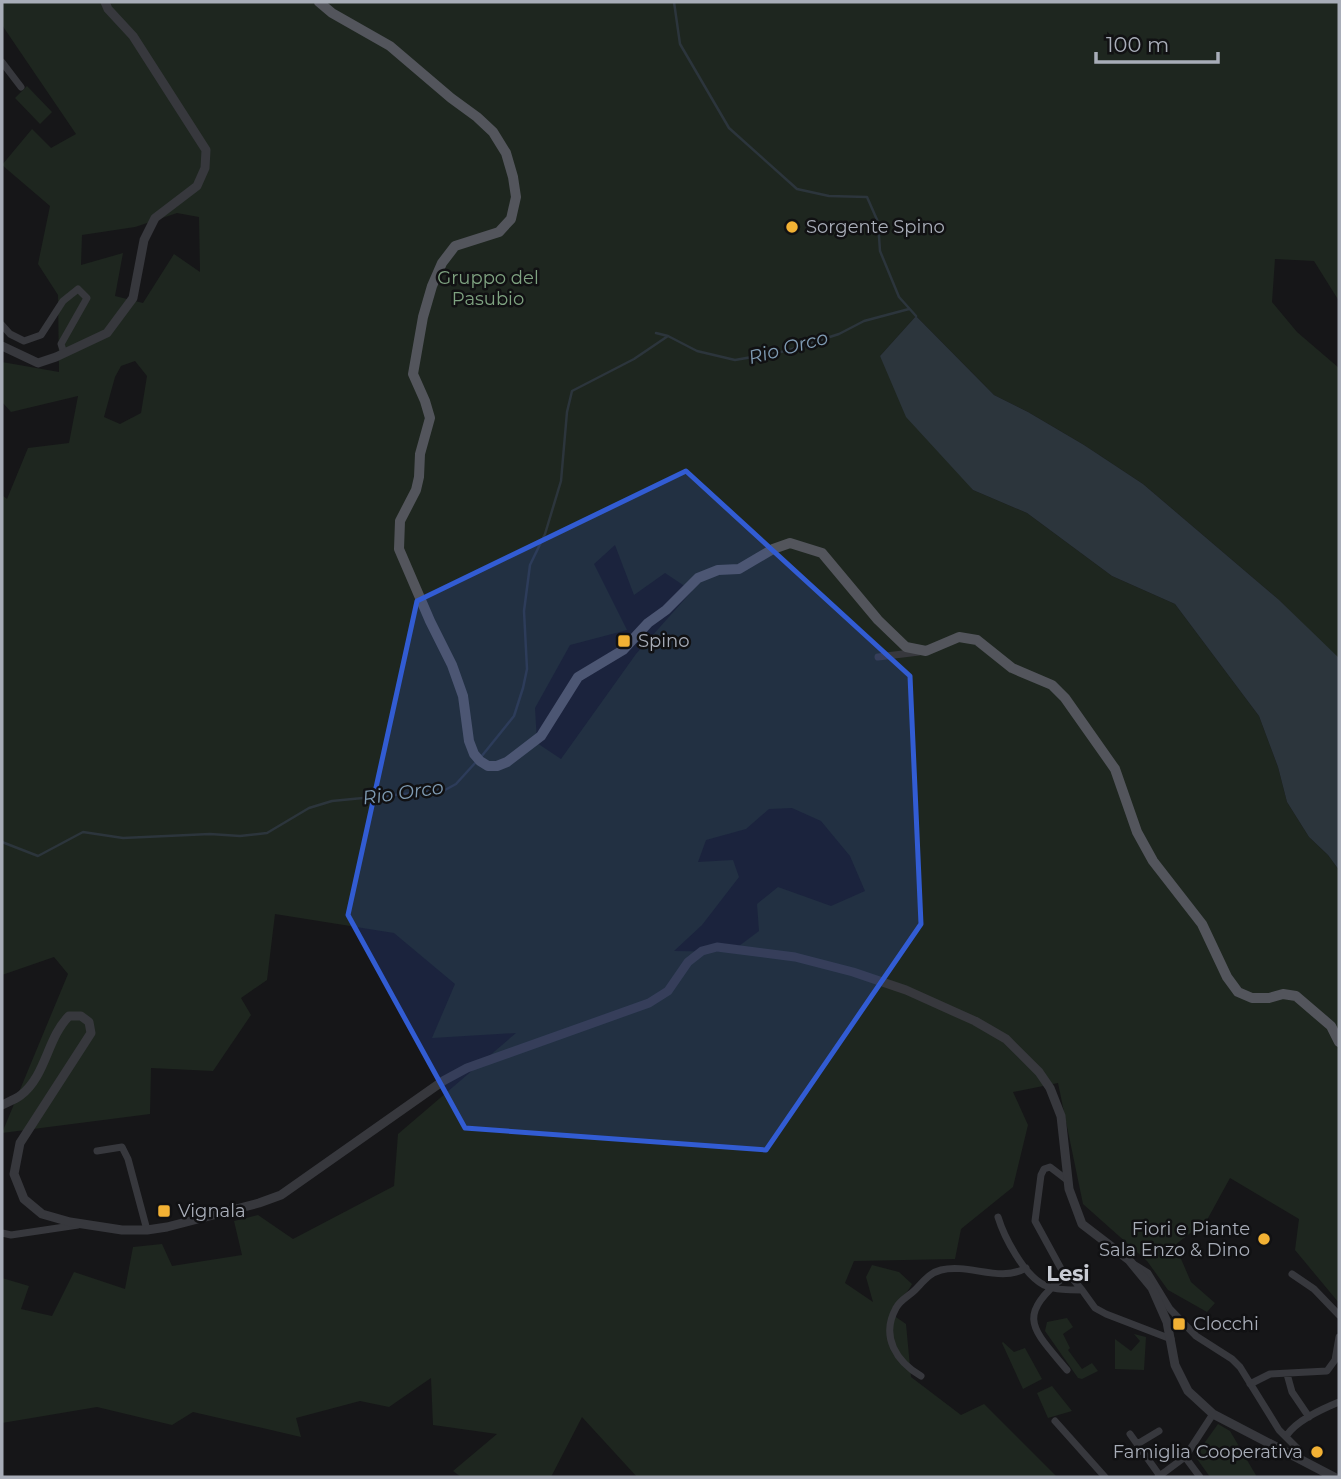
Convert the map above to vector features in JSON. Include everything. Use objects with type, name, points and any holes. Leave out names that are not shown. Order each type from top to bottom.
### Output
[{"type":"main road","points":[[319,2],[332,13],[390,46],[477,117],[493,132],[506,153],[513,177],[516,197],[510,219],[499,232],[456,246],[442,263],[432,286],[412,374],[430,418],[420,454],[416,491],[400,521],[399,549],[452,664],[463,696],[469,741],[474,754],[488,766],[497,766],[507,762],[541,736],[578,677],[623,650],[648,623],[666,610],[698,579],[718,570],[739,569],[790,544],[822,553],[905,648],[926,651],[959,637],[977,640],[1012,668],[1052,685],[1059,691],[1079,714],[1115,769],[1137,832],[1153,860],[1202,924],[1227,977],[1238,992],[1252,999],[1283,994],[1296,996],[1331,1026],[1339,1042]]},
{"type":"street","points":[[2,346],[38,363],[64,354],[107,333],[133,298],[144,240],[155,218],[197,186],[205,168],[206,150],[133,36],[108,9],[106,2]]},
{"type":"street","points":[[2,62],[21,87]]},
{"type":"street","points":[[2,326],[10,334],[24,341],[41,335],[63,301],[78,289],[87,298],[61,344],[64,354]]},
{"type":"street","points":[[878,657],[926,651]]},
{"type":"street","points":[[2,1105],[21,1095],[34,1082],[61,1024],[69,1016],[80,1016],[89,1022],[91,1033],[20,1143],[14,1174],[24,1199],[42,1213],[82,1225],[122,1230],[167,1227],[281,1195],[443,1081],[467,1068],[649,1003],[668,991],[688,962],[702,951],[717,947],[795,957],[853,972],[906,990],[975,1021],[1006,1039],[1039,1072],[1057,1102],[1061,1116],[1067,1180],[1082,1224],[1149,1273],[1170,1309],[1196,1336],[1232,1359],[1279,1430],[1287,1435],[1298,1450],[1295,1455]]},
{"type":"street","points":[[97,1151],[122,1147],[128,1159],[146,1230]]},
{"type":"street","points":[[1067,1180],[1050,1167],[1044,1169],[1035,1221],[1065,1276],[1072,1278],[1095,1308],[1171,1339]]},
{"type":"street","points":[[998,1217],[1002,1232],[1026,1268],[1042,1284],[1058,1290],[1082,1290]]},
{"type":"street","points":[[2,1233],[11,1235],[82,1225]]},
{"type":"street","points":[[1129,1260],[1152,1288],[1167,1322],[1175,1365],[1194,1398],[1213,1414],[1334,1477]]},
{"type":"street","points":[[921,1376],[905,1366],[892,1346],[891,1324],[895,1309],[902,1300],[932,1273],[941,1270],[1006,1274],[1018,1273],[1026,1268]]},
{"type":"street","points":[[1292,1274],[1314,1289],[1339,1315]]},
{"type":"street","points":[[1065,1276],[1035,1307],[1032,1322],[1036,1334],[1067,1370]]},
{"type":"street","points":[[1251,1384],[1270,1374],[1327,1371],[1335,1360],[1339,1337]]},
{"type":"street","points":[[1287,1374],[1292,1392],[1309,1417]]},
{"type":"street","points":[[1287,1435],[1291,1429],[1309,1417],[1339,1402]]},
{"type":"street","points":[[1130,1434],[1162,1476],[1185,1457],[1213,1414]]},
{"type":"street","points":[[1055,1421],[1105,1477]]},
{"type":"street","points":[[1139,1443],[1159,1431]]},
{"type":"street","points":[[1185,1457],[1200,1477]]},
{"type":"highlighted area","points":[[686,471],[910,676],[921,924],[766,1150],[465,1128],[348,915],[417,601]]},
{"type":"green space","name":"Gruppo del Pasubio","points":[[2,2],[1339,2],[1339,301],[1314,261],[1275,259],[1272,302],[1297,332],[1339,368],[1339,660],[1278,599],[1143,484],[1084,445],[994,395],[916,316],[880,356],[973,490],[1027,513],[1112,576],[1175,604],[1259,716],[1278,767],[1287,802],[1309,837],[1339,870],[1339,1303],[1295,1250],[1299,1219],[1230,1178],[1207,1220],[1175,1245],[1191,1282],[1215,1303],[1207,1312],[1168,1290],[1147,1261],[1083,1204],[1058,1083],[1013,1092],[1028,1125],[1013,1187],[961,1229],[955,1259],[854,1261],[845,1283],[873,1302],[866,1277],[872,1265],[899,1272],[912,1284],[890,1313],[906,1324],[911,1377],[961,1415],[984,1404],[1057,1477],[637,1477],[582,1417],[551,1477],[461,1477],[453,1471],[497,1434],[433,1425],[431,1378],[389,1407],[360,1401],[296,1418],[301,1437],[193,1412],[172,1425],[97,1407],[2,1423],[2,1278],[29,1286],[21,1309],[52,1316],[74,1272],[125,1289],[133,1247],[162,1244],[172,1266],[242,1255],[234,1221],[258,1215],[293,1239],[394,1186],[398,1134],[516,1033],[432,1038],[455,984],[394,933],[275,914],[267,980],[241,998],[251,1015],[213,1071],[151,1068],[150,1114],[2,1133],[68,974],[54,957],[2,975],[2,495],[7,499],[28,448],[69,443],[78,396],[11,412],[2,402],[2,362],[59,372],[58,295],[38,264],[50,206],[2,165],[32,129],[51,148],[76,134],[2,25]],"holes":[[[177,213],[199,217],[200,272],[174,254],[143,303],[115,296],[123,253],[81,265],[82,235],[135,227]],[[135,361],[147,376],[141,413],[120,424],[104,417],[115,377],[121,366]],[[615,545],[634,595],[665,573],[692,591],[636,654],[561,759],[537,743],[535,708],[570,645],[627,630],[594,564]],[[792,808],[821,821],[850,856],[865,891],[831,906],[778,887],[757,904],[759,931],[731,952],[674,951],[702,925],[739,877],[733,860],[698,862],[706,840],[746,829],[769,809]]]},
{"type":"green space","points":[[27,86],[52,112],[40,124],[15,98]]},
{"type":"green space","points":[[1067,1318],[1073,1327],[1063,1334],[1070,1348],[1068,1350],[1082,1369],[1092,1363],[1098,1371],[1082,1379],[1078,1378],[1045,1331],[1047,1322]]},
{"type":"green space","points":[[1134,1334],[1146,1337],[1144,1370],[1115,1369],[1115,1339],[1131,1351],[1140,1341]]},
{"type":"green space","points":[[1003,1342],[1014,1352],[1025,1348],[1042,1379],[1023,1389]]},
{"type":"green space","points":[[1052,1386],[1072,1411],[1048,1418],[1037,1393]]},
{"type":"green space","points":[[1218,1424],[1230,1431],[1257,1477],[1210,1477],[1195,1456]]},
{"type":"shaded area","points":[[916,316],[994,395],[1084,445],[1143,484],[1278,599],[1339,658],[1339,870],[1309,837],[1287,802],[1278,767],[1259,716],[1175,604],[1112,576],[1027,513],[973,490],[906,417],[880,356]]},
{"type":"waterway","points":[[674,2],[680,44],[729,128],[797,189],[829,196],[867,197],[878,222],[880,251],[899,297],[916,316]]},
{"type":"waterway","name":"Rio Orco","points":[[481,757],[514,716],[523,688],[527,669],[524,611],[530,565],[545,534],[561,481],[567,412],[572,391],[634,359],[668,336],[697,351],[735,360],[786,351],[839,334],[864,321],[909,309]]},
{"type":"waterway","name":"Rio Orco","points":[[656,333],[668,336]]},
{"type":"waterway","name":"Rio Orco","points":[[2,842],[38,856],[83,832],[123,838],[267,833],[309,808],[332,801],[445,790],[456,784],[476,762]]},
{"type":"place","name":"Sorgente Spino","points":[[792,227]]},
{"type":"place","name":"Spino","points":[[624,641]]},
{"type":"place","name":"Vignala","points":[[164,1211]]},
{"type":"place","name":"Fiori e Piante Sala Enzo & Dino","points":[[1264,1239]]},
{"type":"place","name":"Clocchi","points":[[1179,1324]]},
{"type":"place","name":"Famiglia Cooperativa","points":[[1317,1452]]},
{"type":"district","name":"Lesi","points":[[1068,1274]]}]
